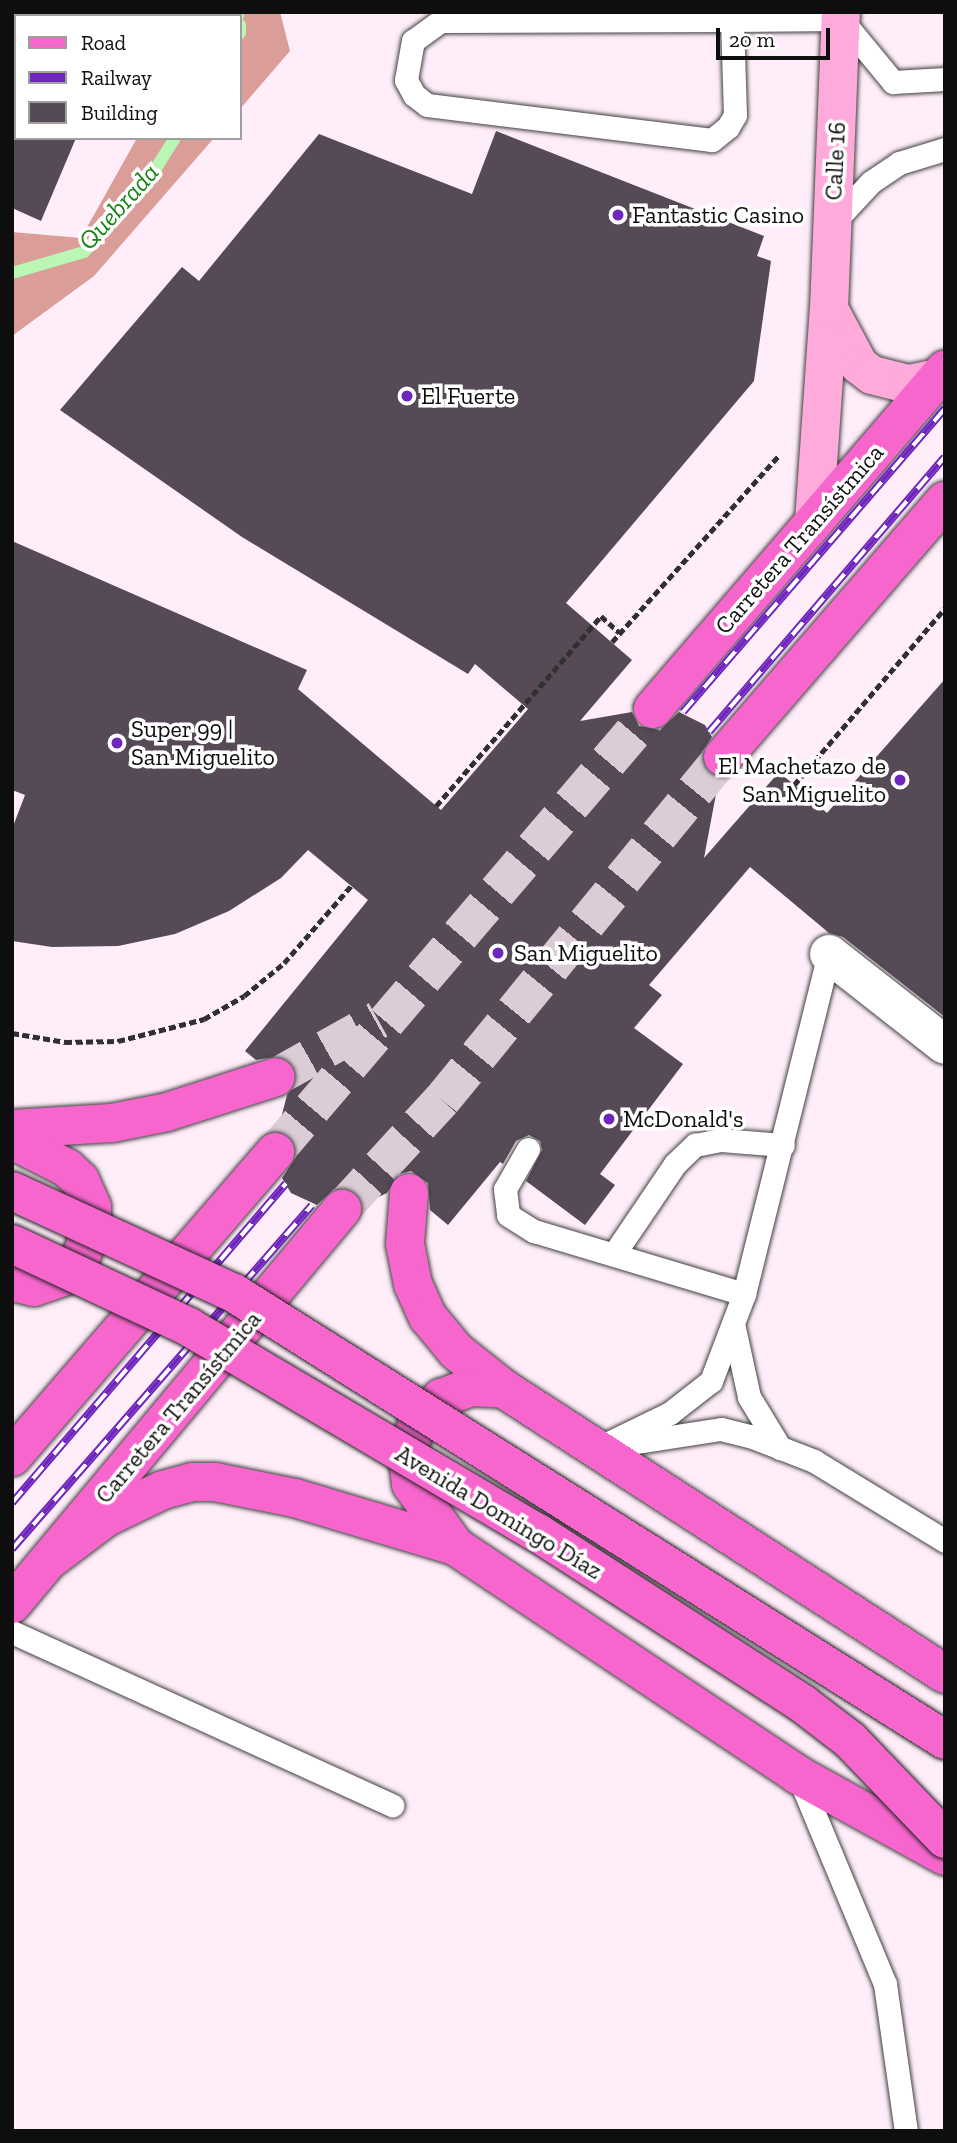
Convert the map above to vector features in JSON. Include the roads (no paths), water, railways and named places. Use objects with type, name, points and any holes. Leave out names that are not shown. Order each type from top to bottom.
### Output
[{"type":"main road","name":"Calle 16","points":[[814,521],[819,410],[829,309],[841,16]]},
{"type":"main road","points":[[829,309],[859,365],[873,375],[909,384],[941,373]]},
{"type":"main road","name":"Carretera Transístmica","points":[[653,709],[941,373]]},
{"type":"main road","points":[[723,757],[945,501]]},
{"type":"main road","points":[[12,1129],[112,1123],[167,1112],[276,1077]]},
{"type":"main road","points":[[12,1140],[67,1168],[80,1180],[92,1207],[92,1224],[82,1255],[63,1277],[34,1287],[12,1282]]},
{"type":"main road","points":[[12,1457],[275,1152]]},
{"type":"main road","name":"Avenida Domingo Díaz","points":[[12,1191],[233,1293],[945,1740]]},
{"type":"main road","points":[[409,1193],[405,1244],[420,1302],[456,1351],[504,1389],[945,1674]]},
{"type":"main road","name":"Carretera Transístmica","points":[[12,1604],[342,1209]]},
{"type":"main road","name":"Avenida Domingo Díaz","points":[[12,1244],[189,1327],[538,1533],[803,1704],[850,1740],[945,1839]]},
{"type":"main road","points":[[455,1546],[411,1484],[407,1452],[418,1421],[441,1398],[471,1387],[504,1389]]},
{"type":"main road","points":[[52,1558],[105,1518],[163,1490],[193,1482],[215,1482],[295,1498],[455,1546],[798,1775],[945,1856]]},
{"type":"street","points":[[830,954],[945,1045]]},
{"type":"lane","points":[[732,20],[735,115],[728,127],[712,139],[427,105],[414,95],[406,80],[413,41],[441,21],[732,20],[841,16],[893,82],[945,79]]},
{"type":"lane","points":[[832,224],[870,182],[899,163],[945,149]]},
{"type":"lane","points":[[598,1448],[691,1400],[710,1381],[734,1328],[744,1294],[830,954]]},
{"type":"lane","points":[[614,1254],[675,1164],[695,1145],[721,1140],[783,1144]]},
{"type":"lane","points":[[528,1149],[505,1189],[508,1215],[534,1231],[744,1294]]},
{"type":"lane","points":[[734,1328],[750,1397],[780,1448]]},
{"type":"lane","points":[[598,1448],[721,1429],[814,1461],[945,1541]]},
{"type":"lane","points":[[12,1632],[392,1805]]},
{"type":"lane","points":[[798,1775],[885,1984],[906,2131]]},
{"type":"waterway","name":"Quebrada","points":[[12,273],[84,252],[146,184],[174,140]]},
{"type":"tunnel","points":[[275,1152],[653,709]]},
{"type":"tunnel","points":[[342,1209],[442,1100],[723,757]]},
{"type":"tunnel","points":[[276,1077],[378,1020]]},
{"type":"railway","points":[[683,712],[945,408]]},
{"type":"railway","points":[[709,732],[945,457]]},
{"type":"railway","points":[[12,1503],[286,1183]]},
{"type":"railway","points":[[12,1549],[312,1205]]},
{"type":"place","name":"Fantastic Casino","points":[[618,215]]},
{"type":"place","name":"El Fuerte","points":[[407,396]]},
{"type":"place","name":"Super 99 | San Miguelito","points":[[117,743]]},
{"type":"place","name":"El Machetazo de San Miguelito","points":[[900,780]]},
{"type":"place","name":"San Miguelito","points":[[498,953]]},
{"type":"place","name":"McDonald's","points":[[609,1119]]}]
